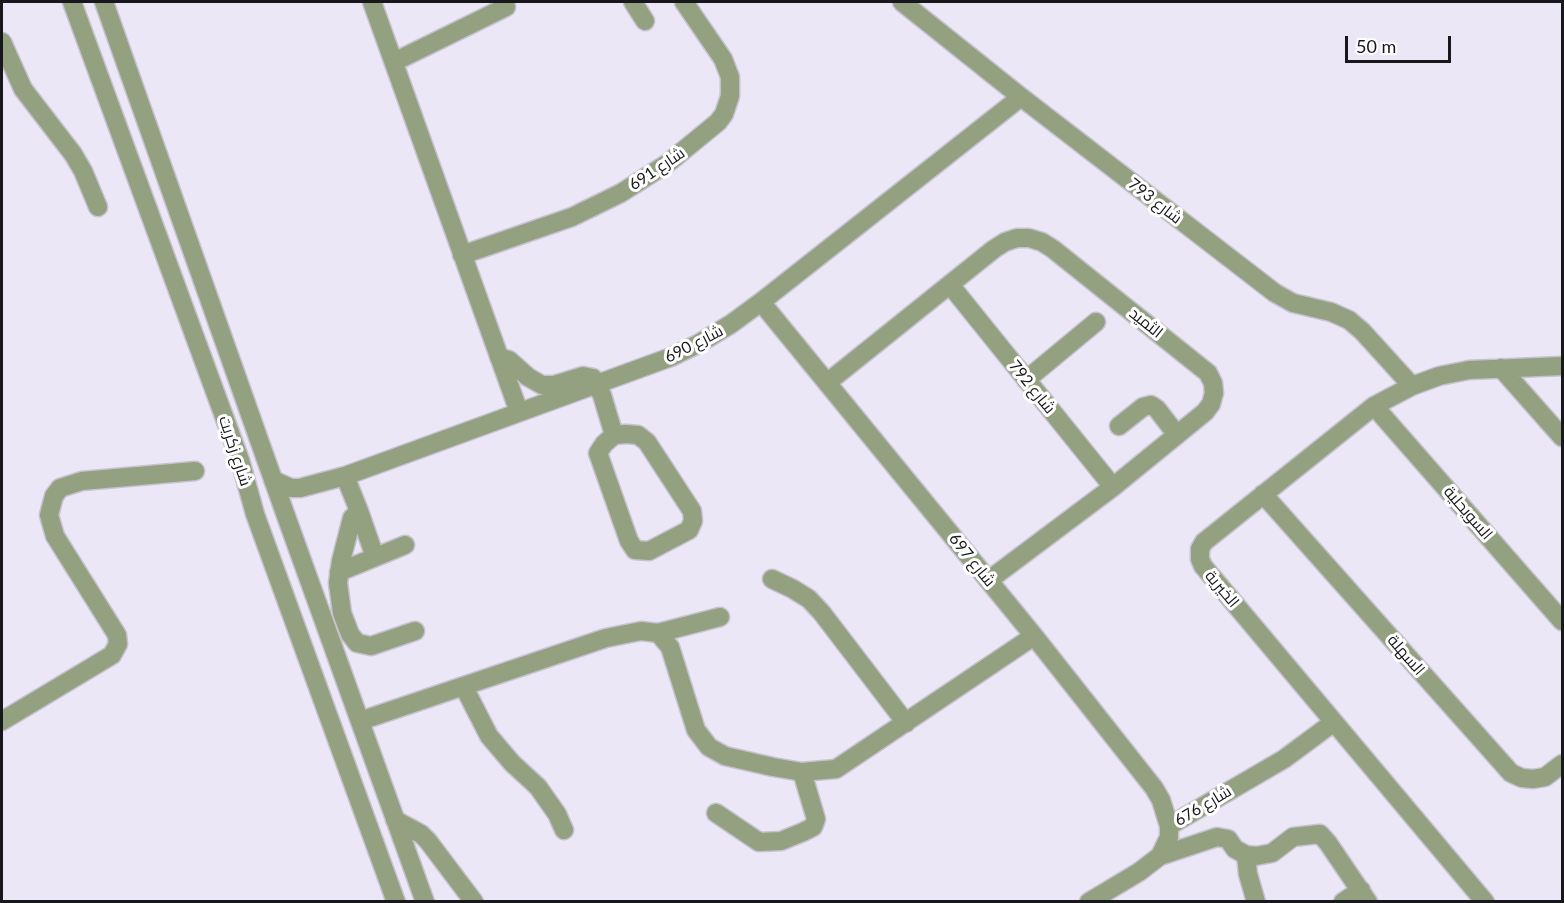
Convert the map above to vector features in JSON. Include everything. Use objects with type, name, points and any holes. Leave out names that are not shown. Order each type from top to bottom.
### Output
[{"type":"street","name":"شارع زكريت","points":[[72,2],[240,460],[255,514],[396,902]]},
{"type":"street","name":"شارع زكريت","points":[[104,2],[285,516],[425,902]]},
{"type":"street","points":[[372,2],[519,412]]},
{"type":"street","points":[[633,2],[645,21]]},
{"type":"street","name":"شارع 691","points":[[462,255],[546,227],[613,197],[668,163],[718,122],[724,114],[730,96],[730,77],[723,59],[684,2]]},
{"type":"street","name":"شارع 793","points":[[902,2],[1275,293],[1293,303],[1331,312],[1349,320],[1362,331],[1412,386]]},
{"type":"street","points":[[394,62],[506,7]]},
{"type":"street","points":[[2,42],[23,89],[73,154],[98,207]]},
{"type":"street","name":"شارع 690","points":[[273,480],[291,488],[310,487],[345,476],[671,357],[698,344],[762,302],[1021,97]]},
{"type":"street","name":"الثميد","points":[[828,382],[1005,242],[1017,238],[1029,238],[1053,249],[1208,373],[1213,383],[1214,393],[1211,404],[1205,412],[1113,487],[989,580]]},
{"type":"street","name":"شارع 792","points":[[951,286],[1113,487]]},
{"type":"street","name":"شارع 697","points":[[762,302],[989,580],[1154,788],[1161,800],[1169,826]]},
{"type":"street","points":[[1026,380],[1096,322]]},
{"type":"street","points":[[499,357],[509,360],[528,377],[542,385],[554,385],[586,376],[593,378],[598,384],[614,435]]},
{"type":"street","name":"الخيرية","points":[[1485,902],[1203,566],[1200,549],[1204,542],[1374,406],[1412,386],[1469,370],[1563,366]]},
{"type":"street","points":[[1501,368],[1563,436]]},
{"type":"street","points":[[1119,426],[1143,406],[1151,405],[1157,408],[1177,435]]},
{"type":"street","name":"السويحلية","points":[[1374,406],[1563,621]]},
{"type":"street","points":[[614,435],[638,435],[647,442],[692,511],[693,521],[688,530],[649,551],[635,550],[629,541],[601,464],[598,453],[614,435]]},
{"type":"street","points":[[2,721],[112,655],[118,644],[117,635],[55,536],[49,515],[54,496],[60,488],[82,481],[195,471]]},
{"type":"street","points":[[345,476],[375,557]]},
{"type":"street","name":"شارع 690","points":[[285,516],[292,505],[310,487]]},
{"type":"street","name":"السهلة","points":[[1263,494],[1511,773],[1522,778],[1545,777],[1563,764]]},
{"type":"street","points":[[359,511],[352,518],[339,572],[338,593],[350,634],[357,643],[371,646],[415,631]]},
{"type":"street","points":[[339,572],[405,545]]},
{"type":"street","points":[[772,579],[809,599],[906,723]]},
{"type":"street","points":[[360,721],[606,638],[641,631],[658,633],[720,616]]},
{"type":"street","points":[[658,633],[670,647],[696,730],[709,747],[725,756],[802,772],[836,769],[1034,636]]},
{"type":"street","points":[[464,687],[489,736],[506,757],[538,787],[557,814],[564,830]]},
{"type":"street","name":"شارع 676","points":[[1160,856],[1169,837],[1169,826],[1284,759],[1334,722]]},
{"type":"street","points":[[716,813],[759,843],[781,841],[803,832],[813,827],[816,819],[802,772]]},
{"type":"street","points":[[395,820],[421,834],[428,841],[474,902]]},
{"type":"street","points":[[1089,902],[1139,872],[1160,856],[1217,837],[1228,839],[1235,849],[1246,855],[1256,856],[1272,853],[1293,837],[1320,834],[1365,896],[1343,902]]},
{"type":"street","points":[[1246,855],[1248,874],[1256,902]]}]
